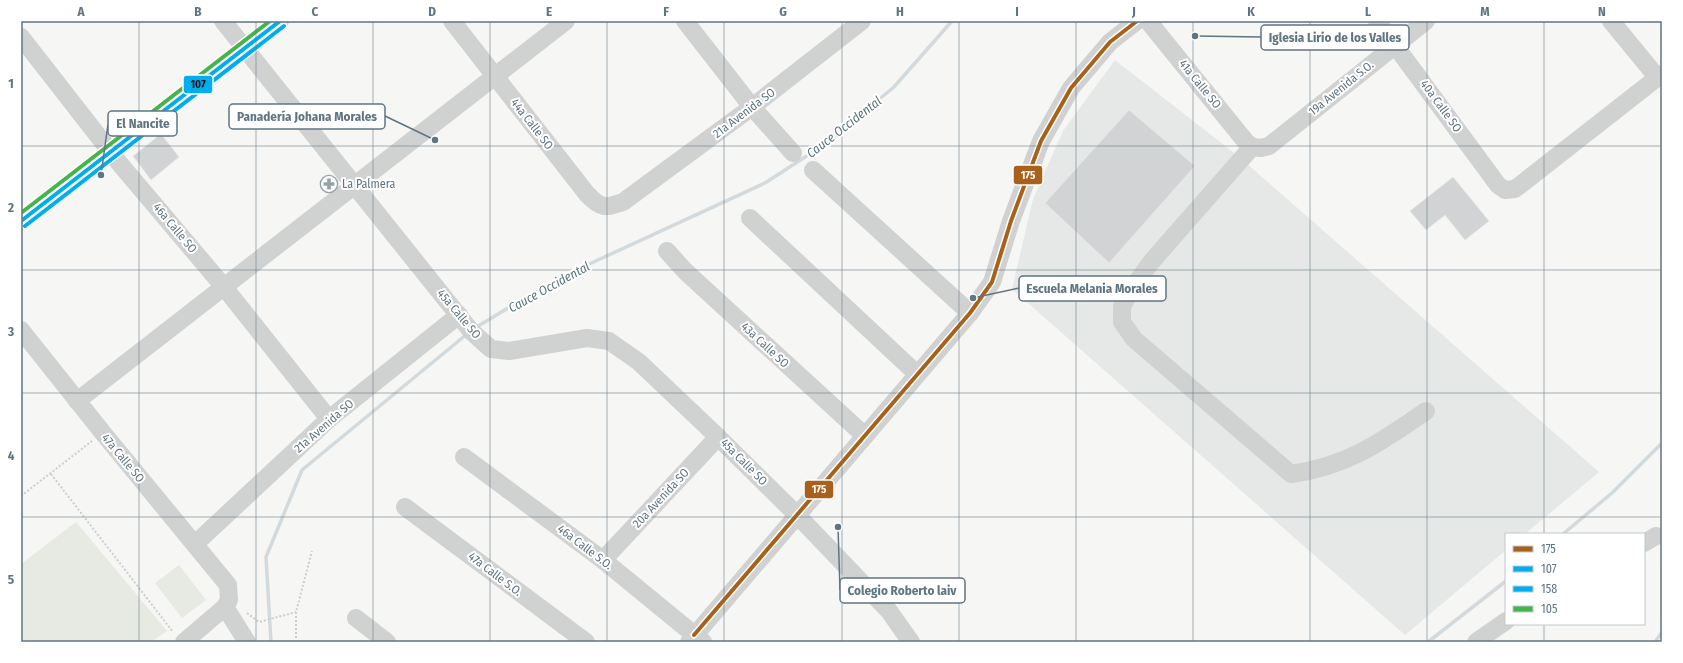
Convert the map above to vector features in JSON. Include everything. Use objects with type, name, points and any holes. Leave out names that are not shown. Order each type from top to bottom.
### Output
[{"type":"street","name":"45a Calle SO","points":[[223,21],[471,331],[491,349],[509,351],[587,338],[609,341],[639,362],[798,516],[889,611],[911,642]]},
{"type":"street","points":[[21,221],[280,21]]},
{"type":"street","name":"44a Calle SO","points":[[452,21],[587,194],[597,204],[609,206],[624,202]]},
{"type":"street","points":[[77,401],[566,21]]},
{"type":"street","points":[[685,21],[752,107],[793,153]]},
{"type":"street","name":"21a Avenida SO","points":[[624,202],[752,107],[862,21]]},
{"type":"street","points":[[695,640],[917,374],[970,313],[992,282],[1011,221],[1041,140],[1071,88],[1110,42],[1137,21]]},
{"type":"street","name":"41a Calle SO","points":[[1148,21],[1246,142],[1252,147]]},
{"type":"street","name":"40a Calle SO","points":[[1377,21],[1396,44],[1498,185],[1505,190],[1515,188],[1660,76]]},
{"type":"street","name":"19a Avenida S.O.","points":[[1252,147],[1261,148],[1269,146],[1426,21]]},
{"type":"street","points":[[1611,21],[1660,76]]},
{"type":"street","name":"46a Calle SO","points":[[21,37],[111,153],[224,287],[329,419]]},
{"type":"street","points":[[1252,147],[1152,261],[1130,291],[1122,307],[1122,322],[1134,339],[1291,474],[1325,468],[1351,458],[1379,444],[1426,411]]},
{"type":"street","points":[[812,170],[970,313]]},
{"type":"street","points":[[750,218],[917,374]]},
{"type":"street","name":"43a Calle SO","points":[[667,251],[685,270],[865,436]]},
{"type":"street","name":"21a Avenida SO","points":[[195,544],[329,419],[459,315]]},
{"type":"street","name":"47a Calle SO","points":[[21,330],[77,401],[228,585],[229,600],[226,607]]},
{"type":"street","name":"20a Avenida SO","points":[[603,560],[718,437]]},
{"type":"street","name":"46a Calle S.O.","points":[[464,457],[603,560],[695,640]]},
{"type":"street","name":"47a Calle S.O.","points":[[404,507],[586,642]]},
{"type":"street","points":[[180,639],[226,607],[248,642]]},
{"type":"street","points":[[356,618],[388,642]]},
{"type":"street","points":[[1476,642],[1505,622]]},
{"type":"path","points":[[21,496],[103,433]]},
{"type":"path","points":[[51,474],[180,639]]},
{"type":"path","points":[[296,642],[296,612],[312,551]]},
{"type":"path","points":[[247,613],[259,622],[296,612]]},
{"type":"shaded area","points":[[1115,60],[1238,156],[1599,472],[1526,533],[1505,533],[1505,551],[1405,635],[1012,289],[1033,199],[1063,131]]},
{"type":"shaded area","points":[[76,522],[167,631],[151,642],[21,642],[21,564]]},
{"type":"shaded area","points":[[179,565],[206,600],[182,618],[155,583]]},
{"type":"building","points":[[1129,110],[1195,166],[1109,263],[1045,203]]},
{"type":"building","points":[[161,134],[179,157],[151,180],[133,156]]},
{"type":"building","points":[[1453,177],[1489,221],[1465,240],[1445,215],[1426,230],[1410,211]]},
{"type":"waterway","name":"Cauce Occidental","points":[[475,328],[518,302],[585,266],[765,183],[825,144],[894,87],[952,21]]},
{"type":"waterway","name":"Cauce Occidental","points":[[271,642],[266,557],[302,470],[467,334]]},
{"type":"waterway","points":[[1564,533],[1612,493],[1662,443]]},
{"type":"waterway","points":[[1428,642],[1505,582]]},
{"type":"waterway","points":[[1655,642],[1662,632]]},
{"type":"transit line","name":"105","points":[[21,213],[270,21]]},
{"type":"transit line","name":"107","points":[[21,221],[280,21]]},
{"type":"transit line","name":"175","points":[[694,635],[970,313],[992,282],[1011,221],[1041,141],[1071,88],[1110,42],[1137,21]]},
{"type":"transit line","name":"158","points":[[25,226],[284,26]]},
{"type":"place","name":"Iglesia Lirio de los Valles","points":[[1195,36]]},
{"type":"place","name":"Panadería Johana Morales","points":[[435,140]]},
{"type":"place","name":"El Nancite","points":[[101,175]]},
{"type":"place","name":"La Palmera","points":[[329,184]]},
{"type":"place","name":"Escuela Melania Morales","points":[[973,298]]},
{"type":"place","name":"Colegio Roberto laiv","points":[[838,527]]}]
